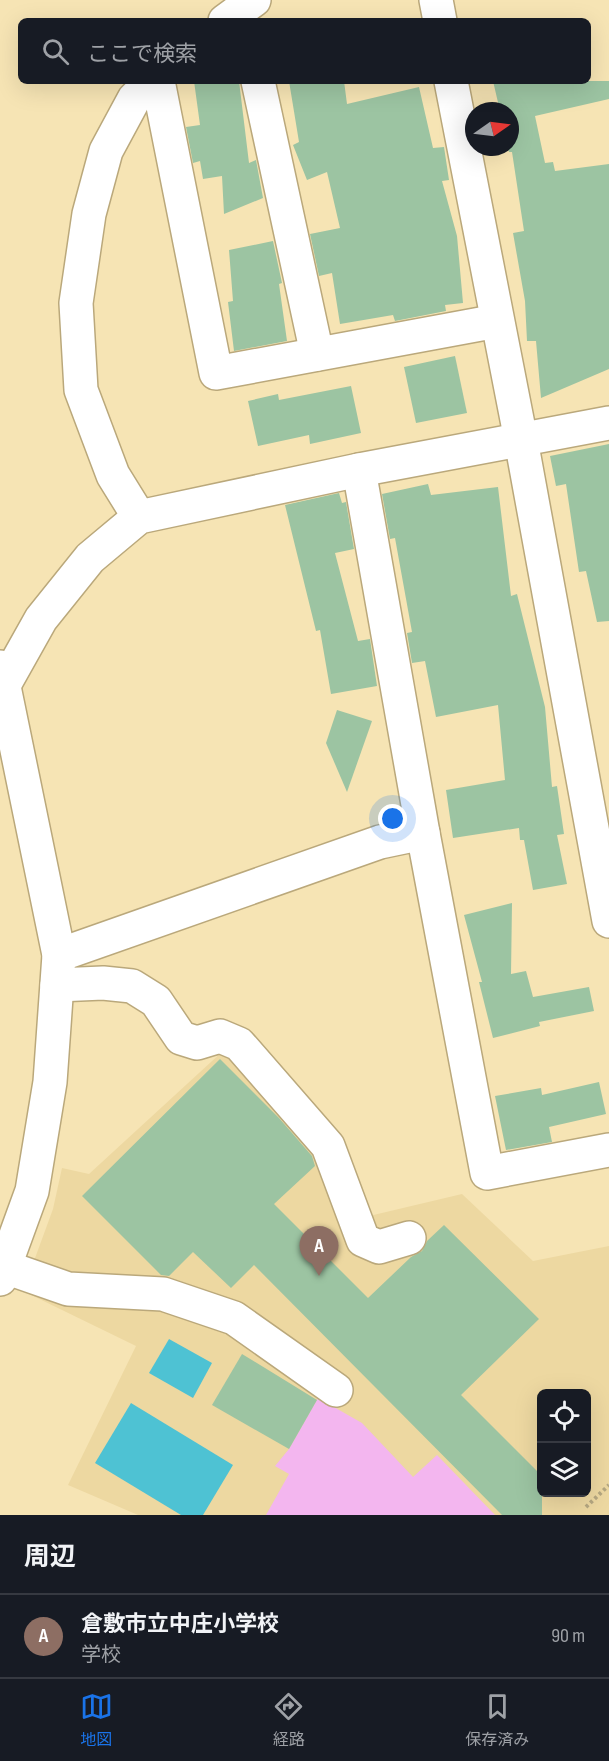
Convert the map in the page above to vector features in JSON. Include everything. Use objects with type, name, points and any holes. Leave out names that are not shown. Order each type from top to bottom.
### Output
[{"type":"street","points":[[436,0],[439,18]]},
{"type":"street","points":[[139,517],[113,475],[81,390],[76,303],[89,214],[106,151],[135,99],[149,84]]},
{"type":"street","points":[[159,84],[216,373],[497,321]]},
{"type":"street","points":[[259,84],[317,354]]},
{"type":"street","points":[[452,84],[521,440],[609,921]]},
{"type":"street","points":[[336,1390],[234,1318],[164,1294],[68,1289],[2,1273],[32,1191],[50,1082],[58,970],[2,676],[41,619],[90,558],[139,517],[359,470],[609,423]]},
{"type":"street","points":[[359,470],[423,833],[487,1173],[609,1150]]},
{"type":"street","points":[[58,970],[380,842],[423,833]]},
{"type":"street","points":[[58,970],[103,983],[132,986],[156,1001],[181,1038],[196,1043],[220,1036],[239,1044],[328,1146],[363,1240],[379,1247],[409,1238]]},
{"type":"path","points":[[586,1507],[609,1485]]},
{"type":"shaded area","points":[[248,1028],[339,1142],[365,1217],[462,1194],[533,1261],[609,1246],[609,1515],[138,1515],[68,1485],[136,1346],[23,1291],[53,1209],[62,1168],[89,1174]]},
{"type":"shaded area","points":[[318,1398],[362,1423],[413,1477],[437,1455],[495,1515],[266,1515],[289,1474],[275,1466],[289,1449]]},
{"type":"water","points":[[169,1339],[212,1363],[193,1398],[149,1373]]},
{"type":"water","points":[[131,1403],[233,1465],[203,1515],[181,1515],[95,1463]]},
{"type":"building","points":[[591,81],[609,81],[609,99],[535,116],[545,163],[553,162],[555,171],[609,164],[609,369],[541,398],[536,341],[527,341],[525,301],[513,233],[524,231],[513,156],[519,156],[519,102],[498,102],[494,84],[591,84]]},
{"type":"building","points":[[194,84],[239,84],[249,163],[256,160],[263,198],[224,214],[222,176],[203,179],[200,161],[193,163],[186,127],[200,125]]},
{"type":"building","points":[[289,84],[344,84],[347,104],[419,87],[433,148],[444,147],[449,180],[442,181],[457,236],[463,303],[445,305],[446,311],[395,321],[393,315],[340,324],[332,273],[319,276],[310,234],[340,228],[327,172],[307,180],[293,145],[299,142]]},
{"type":"building","points":[[273,241],[282,283],[279,284],[287,341],[234,351],[228,302],[233,301],[229,250]]},
{"type":"building","points":[[455,356],[467,413],[416,423],[404,367]]},
{"type":"building","points":[[351,386],[361,433],[310,444],[309,435],[258,446],[248,401],[278,394],[279,400]]},
{"type":"building","points":[[609,444],[609,621],[597,622],[586,571],[579,572],[566,484],[556,486],[550,456]]},
{"type":"building","points":[[428,484],[431,495],[498,487],[511,596],[517,594],[545,707],[552,787],[557,786],[564,834],[557,835],[567,884],[533,890],[524,840],[520,840],[519,828],[453,838],[446,790],[505,780],[498,705],[436,717],[425,661],[412,663],[407,633],[412,632],[395,538],[390,539],[382,494]]},
{"type":"building","points":[[339,493],[342,503],[346,502],[354,549],[335,553],[358,641],[370,639],[377,686],[331,694],[320,630],[316,631],[285,505]]},
{"type":"building","points":[[337,710],[372,721],[347,792],[326,743]]},
{"type":"building","points":[[512,903],[511,974],[526,971],[533,997],[589,987],[594,1011],[539,1022],[540,1026],[493,1038],[479,982],[482,982],[464,915]]},
{"type":"building","points":[[220,1059],[279,1118],[312,1156],[315,1166],[274,1204],[368,1298],[411,1257],[422,1251],[427,1241],[444,1225],[539,1319],[461,1395],[537,1471],[537,1497],[542,1497],[542,1515],[502,1515],[254,1265],[231,1288],[193,1252],[169,1276],[161,1275],[82,1196]]},
{"type":"building","points":[[599,1082],[606,1114],[549,1127],[552,1142],[506,1150],[495,1096],[541,1088],[542,1095]]},
{"type":"building","points":[[242,1354],[317,1400],[289,1449],[212,1405]]},
{"type":"place","name":"倉敷市立中庄小学校","points":[[319,1276]]}]
